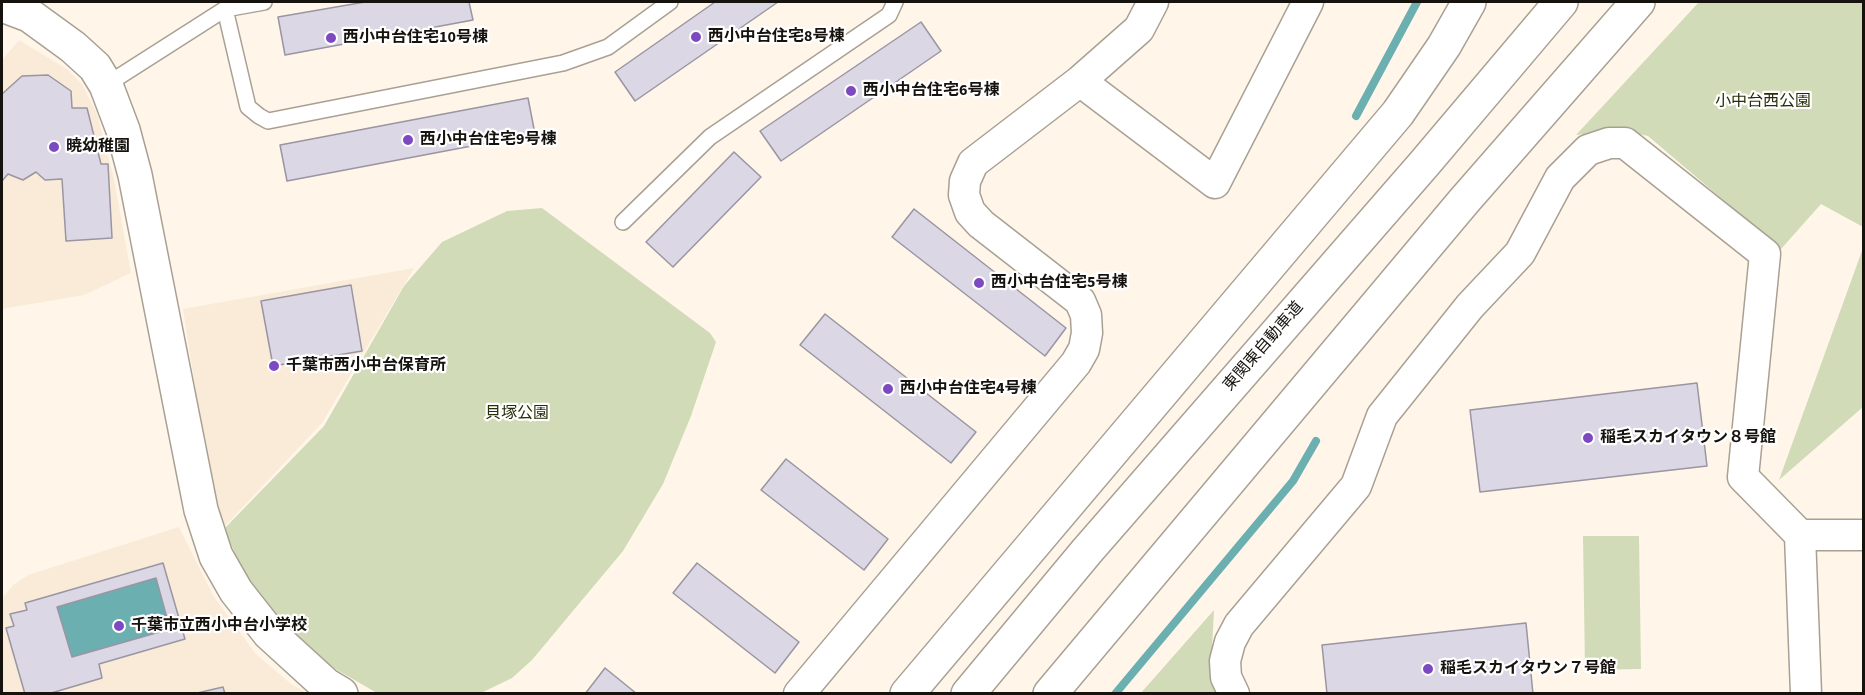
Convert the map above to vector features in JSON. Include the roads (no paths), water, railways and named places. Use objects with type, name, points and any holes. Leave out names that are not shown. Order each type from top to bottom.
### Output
[{"type":"main road","points":[[907,693],[1398,113],[1444,46],[1469,2]]},
{"type":"main road","name":"東関東自動車道","points":[[968,693],[1087,551],[1562,2]]},
{"type":"main road","points":[[1050,693],[1464,201],[1638,2]]},
{"type":"main road","points":[[24,7],[95,67],[106,85],[123,130],[135,175],[201,510],[216,556],[236,591],[269,633],[326,685],[341,693]]},
{"type":"street","points":[[799,693],[1077,363],[1084,350],[1087,333],[1086,315],[1080,300],[981,224],[970,212],[964,195],[965,181],[973,163],[1080,81],[1139,29],[1153,2]]},
{"type":"street","points":[[1080,81],[1215,183],[1308,2]]},
{"type":"street","points":[[1234,693],[1226,677],[1225,661],[1230,642],[1239,625],[1356,486],[1382,416],[1470,306],[1520,253],[1560,178],[1588,150],[1609,143],[1625,143],[1765,254],[1743,477],[1800,535],[1806,693]]},
{"type":"street","points":[[1800,535],[1863,535]]},
{"type":"lane","points":[[106,85],[225,9],[264,2]]},
{"type":"lane","points":[[225,9],[248,107],[268,121],[563,63],[608,47],[670,2]]},
{"type":"lane","points":[[623,222],[710,137],[889,15],[895,2]]},
{"type":"water","points":[[156,578],[170,629],[72,657],[57,607]]},
{"type":"waterway","points":[[1356,116],[1417,2]]},
{"type":"waterway","points":[[1115,694],[1293,481],[1316,441]]},
{"type":"place","name":"西小中台住宅8号棟","points":[[696,37]]},
{"type":"place","name":"西小中台住宅10号棟","points":[[331,38]]},
{"type":"place","name":"西小中台住宅6号棟","points":[[851,91]]},
{"type":"place","name":"西小中台住宅9号棟","points":[[408,140]]},
{"type":"place","name":"暁幼稚園","points":[[54,147]]},
{"type":"place","name":"西小中台住宅5号棟","points":[[979,283]]},
{"type":"place","name":"千葉市西小中台保育所","points":[[274,366]]},
{"type":"place","name":"西小中台住宅4号棟","points":[[888,389]]},
{"type":"place","name":"稲毛スカイタウン８号館","points":[[1588,438]]},
{"type":"place","name":"千葉市立西小中台小学校","points":[[119,626]]},
{"type":"place","name":"稲毛スカイタウン７号館","points":[[1428,669]]},
{"type":"park label","name":"小中台西公園","points":[[1763,102]]},
{"type":"park label","name":"貝塚公園","points":[[517,414]]}]
